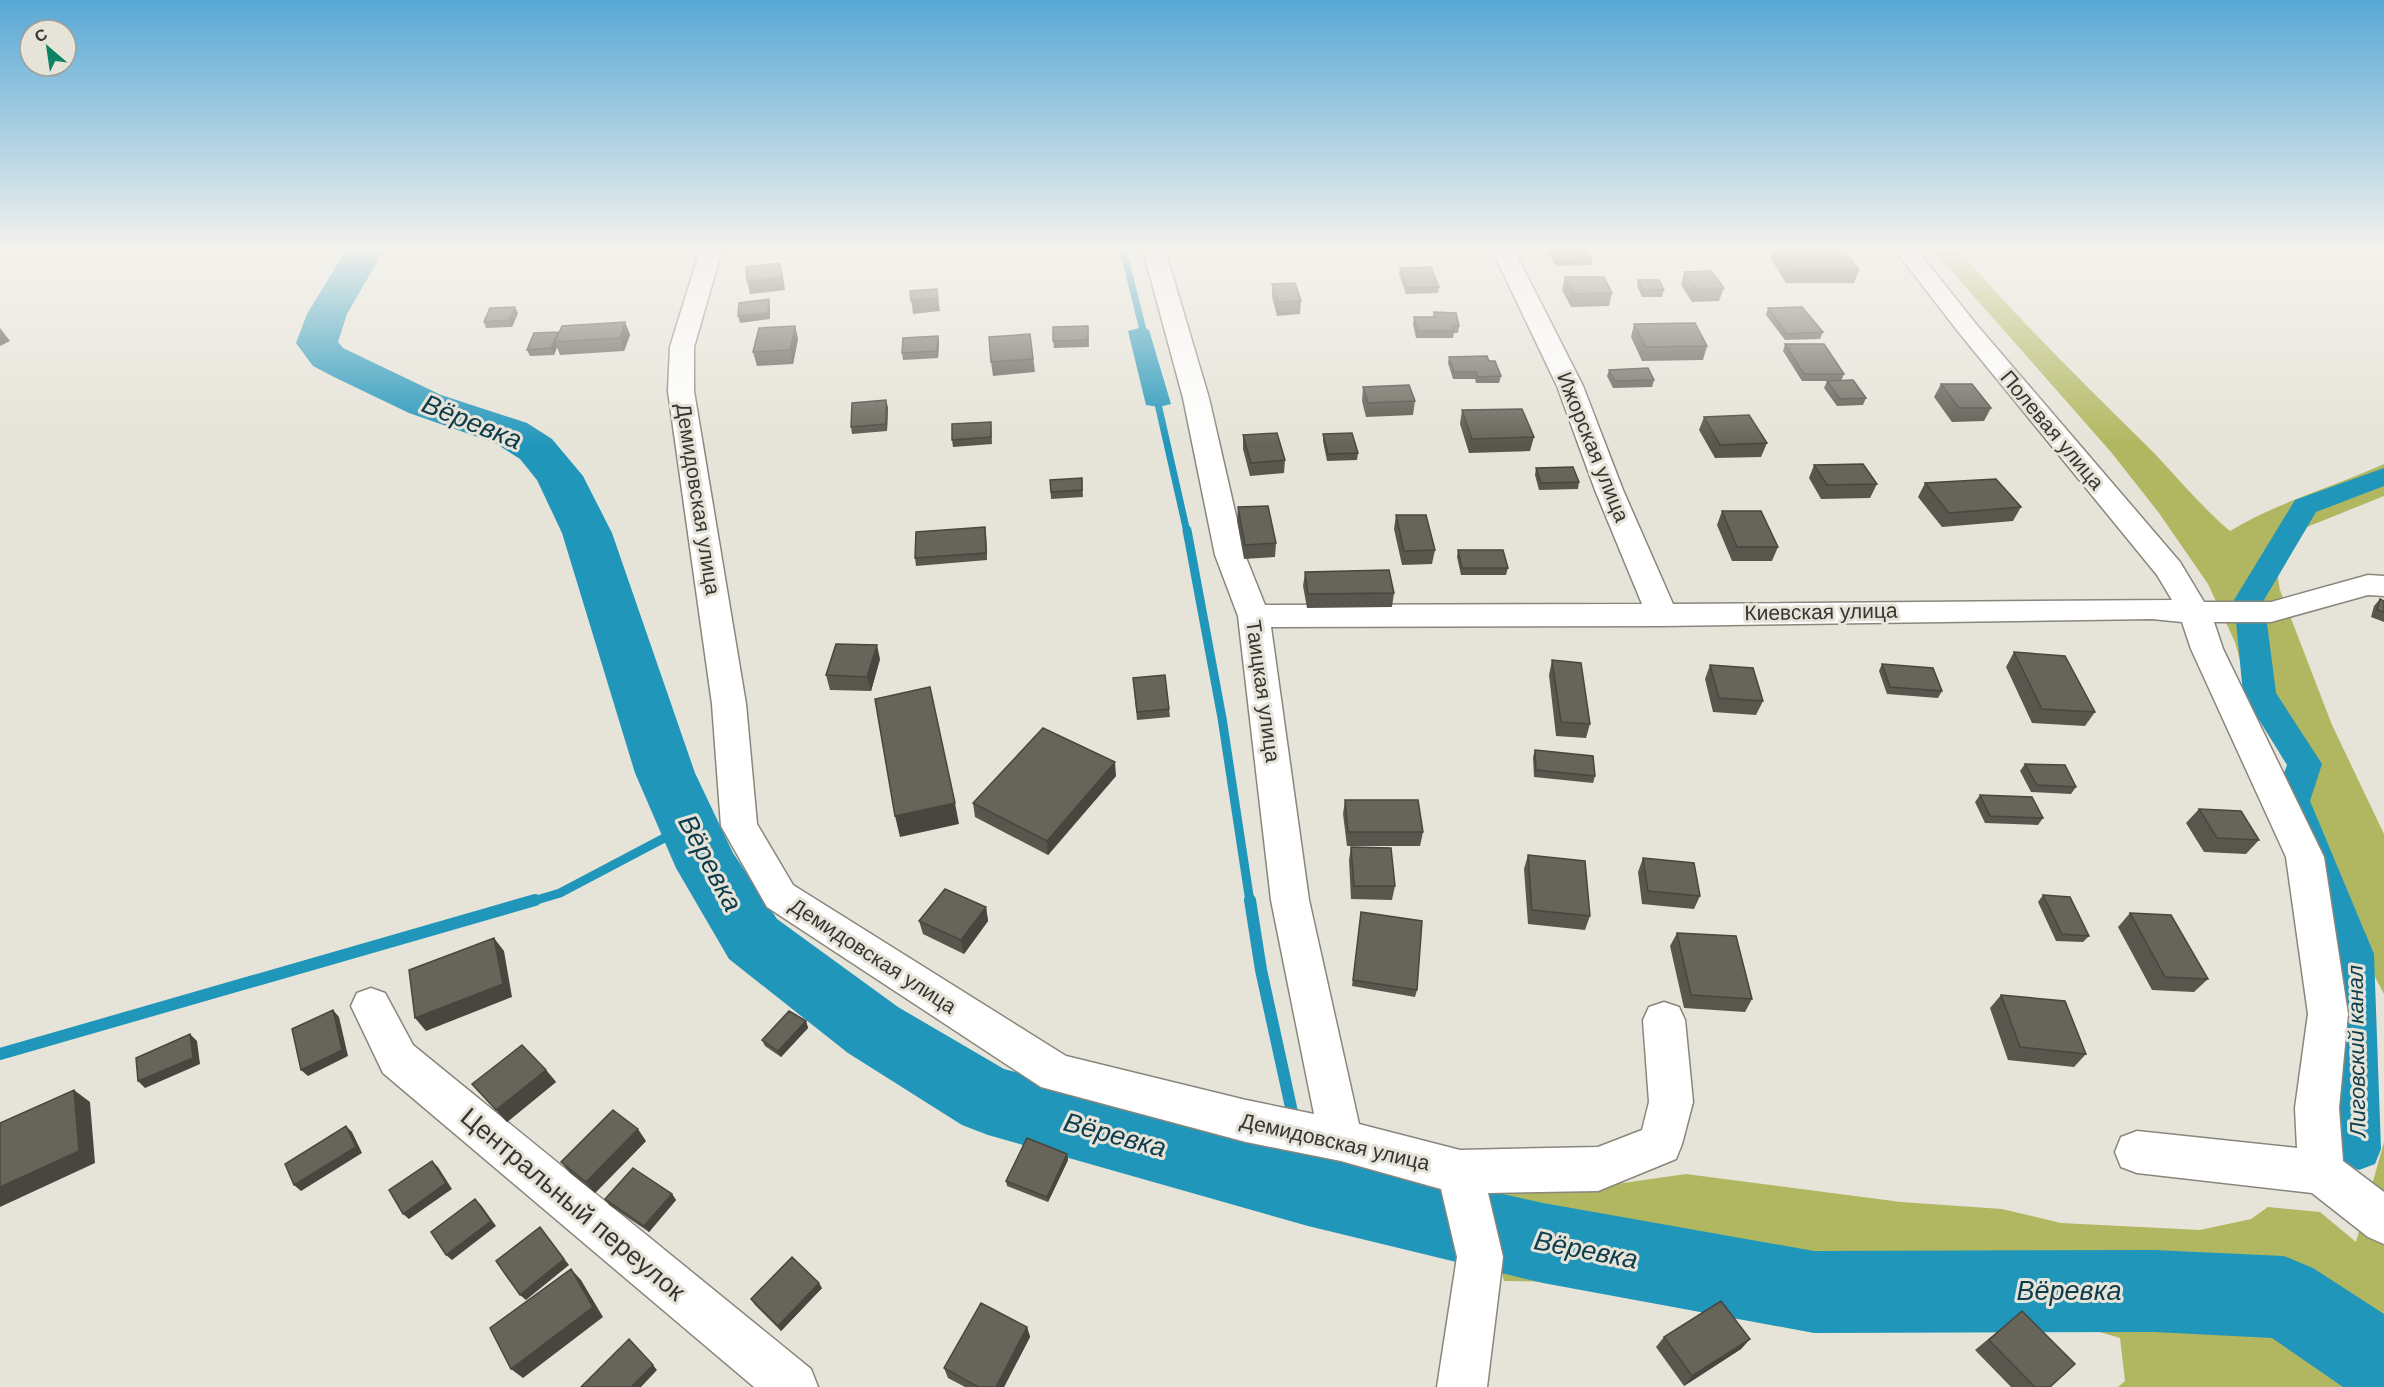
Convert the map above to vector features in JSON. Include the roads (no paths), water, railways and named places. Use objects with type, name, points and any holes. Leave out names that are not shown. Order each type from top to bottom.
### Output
[{"type":"street","name":"Демидовская улица","points":[[692,315],[682,347],[681,391],[729,704],[739,826],[780,896],[1056,1073],[1246,1121],[1341,1140],[1460,1172],[1598,1169],[1660,1144],[1671,1102],[1664,1020]]},
{"type":"street","name":"Таицкая улица","points":[[1172,315],[1196,398],[1230,555],[1254,616],[1290,900],[1341,1140]]},
{"type":"street","name":"Ижорская улица","points":[[1534,315],[1569,386],[1662,615]]},
{"type":"street","name":"Полевая улица","points":[[1957,315],[2169,569],[2195,612],[2207,649],[2305,857],[2328,1014],[2317,1108],[2321,1172]]},
{"type":"street","name":"Киевская улица","points":[[1254,616],[1662,615],[2140,609],[2271,612],[2368,585],[2384,586]]},
{"type":"street","name":"Центральный переулок","points":[[371,1006],[398,1059],[793,1387]]},
{"type":"street","points":[[2137,1152],[2321,1172],[2384,1221]]},
{"type":"street","points":[[1460,1172],[1480,1257],[1462,1387]]},
{"type":"water","points":[[1143,327],[1149,330],[1171,404],[1159,407],[1146,405],[1128,331]]},
{"type":"waterway","name":"Вёревка","points":[[327,315],[317,343],[328,357],[425,404],[511,433],[536,449],[559,476],[587,533],[665,773],[708,868],[753,939],[873,1030],[988,1100],[1308,1188],[1543,1243],[1814,1292],[2154,1291],[2284,1297],[2384,1364]]},
{"type":"waterway","points":[[1139,315],[1145,338]]},
{"type":"waterway","points":[[1156,395],[1187,532]]},
{"type":"waterway","name":"Лиговский канал","points":[[2359,1149],[2354,954],[2292,801],[2305,764],[2260,694],[2249,600],[2305,506],[2384,476]]},
{"type":"waterway","points":[[1187,530],[1222,718],[1250,902]]},
{"type":"waterway","points":[[530,902],[560,893],[689,825]]},
{"type":"waterway","points":[[0,1054],[535,900]]},
{"type":"waterway","points":[[1250,900],[1261,970],[1294,1121]]},
{"type":"waterway","points":[[1298,1141],[1308,1188]]}]
